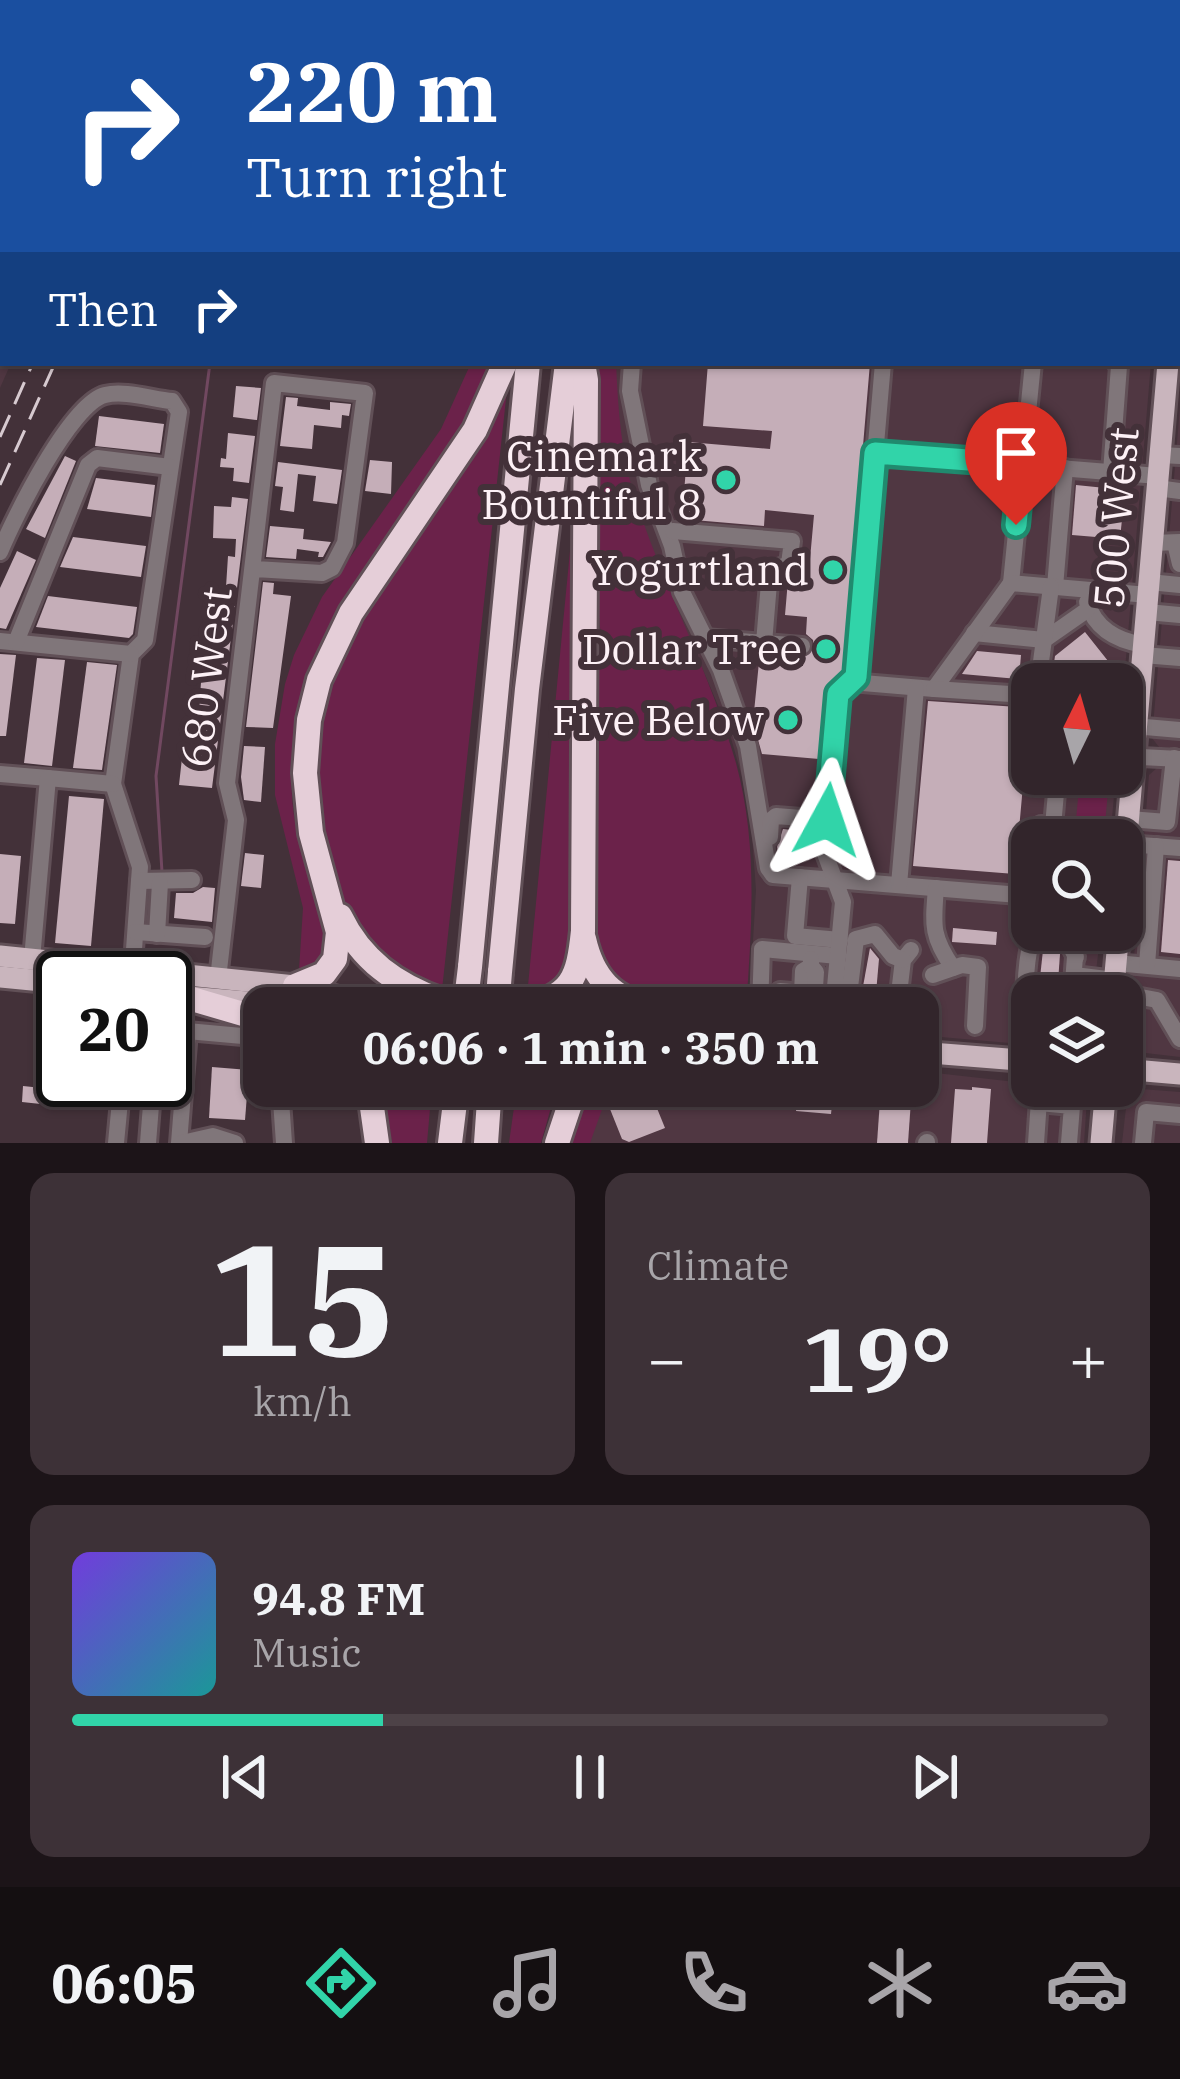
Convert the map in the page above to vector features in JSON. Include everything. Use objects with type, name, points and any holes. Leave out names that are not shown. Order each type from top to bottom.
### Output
[{"type":"highway","points":[[295,986],[324,974],[337,952],[338,932],[311,833],[304,773],[309,720],[324,666],[351,613],[475,430],[505,366]]},
{"type":"highway","points":[[462,987],[470,967],[528,366]]},
{"type":"highway","points":[[499,987],[527,689],[567,366]]},
{"type":"highway","points":[[568,987],[576,972],[583,931],[584,366]]},
{"type":"highway","points":[[323,875],[342,920],[367,958],[410,987]]},
{"type":"highway","points":[[583,931],[592,966],[608,987]]},
{"type":"highway","points":[[192,1000],[243,1014]]},
{"type":"highway","points":[[372,1107],[378,1143]]},
{"type":"highway","points":[[378,1143],[379,1107]]},
{"type":"highway","points":[[450,1143],[454,1107]]},
{"type":"highway","points":[[486,1143],[489,1107]]},
{"type":"highway","points":[[557,1143],[566,1107]]},
{"type":"main road","name":"500 West","points":[[1140,663],[1148,596],[1169,542],[1171,375]]},
{"type":"main road","points":[[0,956],[36,960]]},
{"type":"main road","points":[[0,977],[36,980]]},
{"type":"main road","points":[[192,978],[301,987]]},
{"type":"main road","points":[[192,997],[243,1002]]},
{"type":"main road","points":[[939,1054],[1011,1060]]},
{"type":"main road","points":[[1143,1071],[1180,1074]]},
{"type":"street","points":[[632,366],[630,392],[649,485],[672,546],[682,592],[721,670],[748,746],[773,875],[1011,894]]},
{"type":"street","points":[[839,948],[795,936],[824,851],[838,694],[856,677],[883,366]]},
{"type":"street","points":[[899,884],[925,688],[974,634],[1011,583],[1033,366]]},
{"type":"street","points":[[1111,472],[1118,366]]},
{"type":"street","name":"680 West","points":[[218,979],[236,820],[226,783],[274,383],[365,392],[345,543],[339,558],[322,573],[255,569]]},
{"type":"street","points":[[0,552],[60,436],[96,399],[108,394],[172,401],[178,412],[145,640],[131,654],[112,784],[136,850],[134,951]]},
{"type":"street","points":[[875,453],[1167,473]]},
{"type":"street","points":[[131,654],[8,642],[88,465],[97,458],[170,467]]},
{"type":"street","points":[[1040,663],[1065,468]]},
{"type":"street","points":[[674,531],[792,541],[789,564],[770,571],[764,643]]},
{"type":"street","points":[[1169,542],[1180,564]]},
{"type":"street","points":[[1011,583],[1148,596],[1180,615]]},
{"type":"street","points":[[1148,596],[1180,584]]},
{"type":"street","points":[[1085,590],[1088,610],[1117,641],[1180,658]]},
{"type":"street","points":[[974,634],[1044,640],[1088,610]]},
{"type":"street","points":[[705,638],[802,646]]},
{"type":"street","points":[[721,670],[742,672]]},
{"type":"street","points":[[850,682],[1011,694]]},
{"type":"street","points":[[1143,727],[1180,730]]},
{"type":"street","points":[[1143,757],[1177,758],[1167,822],[1143,829]]},
{"type":"street","points":[[0,774],[112,784]]},
{"type":"street","points":[[32,959],[48,778]]},
{"type":"street","points":[[757,803],[826,809]]},
{"type":"street","points":[[826,809],[814,819],[776,816],[769,825],[772,861],[799,868],[843,902],[838,987]]},
{"type":"street","points":[[1143,840],[1180,848]]},
{"type":"street","points":[[1147,965],[1156,846]]},
{"type":"street","points":[[139,881],[192,880]]},
{"type":"street","points":[[157,934],[160,883]]},
{"type":"street","points":[[936,888],[933,931],[952,968]]},
{"type":"street","points":[[1143,916],[1150,917]]},
{"type":"street","points":[[136,932],[205,937]]},
{"type":"street","points":[[874,934],[893,956],[907,955],[898,1002],[892,1007],[838,1004],[856,939],[874,934]]},
{"type":"street","points":[[802,987],[803,971],[811,960],[839,948]]},
{"type":"street","points":[[777,987],[762,949],[811,960]]},
{"type":"street","points":[[1077,951],[1105,975]]},
{"type":"street","points":[[811,960],[815,987]]},
{"type":"street","points":[[933,975],[962,965],[978,967],[975,1026]]},
{"type":"street","points":[[1129,975],[1147,965],[1180,969]]},
{"type":"street","points":[[1143,995],[1162,1006],[1180,1039]]},
{"type":"street","points":[[1162,1006],[1180,995]]},
{"type":"street","points":[[192,1031],[243,1036]]},
{"type":"street","points":[[116,1143],[119,1107]]},
{"type":"street","points":[[148,1143],[151,1107]]},
{"type":"street","points":[[183,1107],[180,1143],[213,1136],[236,1143]]},
{"type":"street","points":[[281,1107],[284,1143]]},
{"type":"street","points":[[1036,1143],[1039,1107]]},
{"type":"street","points":[[1069,1143],[1072,1107]]},
{"type":"street","points":[[1143,1143],[1146,1112],[1180,1115]]},
{"type":"street","points":[[1071,1122],[1102,1134]]},
{"type":"shaded area","points":[[0,366],[10,366],[0,388]]},
{"type":"shaded area","points":[[470,366],[492,366],[467,421],[356,589],[313,673],[299,718],[292,767],[293,809],[322,914],[327,954],[316,965],[299,970],[303,908],[275,795],[275,744],[285,684],[322,597],[441,429]]},
{"type":"shaded area","points":[[596,366],[616,366],[623,448],[635,498],[713,696],[743,793],[750,854],[747,987],[626,987],[595,961],[593,713],[601,639],[588,481]]},
{"type":"shaded area","points":[[609,366],[1151,366],[1126,663],[1011,663],[1011,795],[1114,795],[1112,819],[1011,819],[1011,951],[1098,951],[1096,975],[1011,975],[1011,1043],[939,1037],[939,987],[750,987],[756,890],[742,777],[729,731],[634,509],[620,455]]},
{"type":"shaded area","points":[[509,371],[442,987],[421,985],[353,934],[336,888],[310,778],[330,662]]},
{"type":"shaded area","points":[[1180,407],[1180,749],[1159,747],[1152,738]]},
{"type":"shaded area","points":[[570,551],[575,618],[571,953],[563,981],[528,987]]},
{"type":"shaded area","points":[[1157,768],[1180,769],[1180,1057],[1143,1053],[1143,975],[1133,975],[1135,951],[1143,951],[1149,775]]},
{"type":"shaded area","points":[[1078,795],[1108,795],[1105,819],[1076,819]]},
{"type":"shaded area","points":[[939,1073],[1011,1081],[1011,1107],[1086,1107],[1084,1143],[577,1143],[586,1107],[939,1107]]},
{"type":"shaded area","points":[[1143,1089],[1180,1092],[1180,1143],[1122,1143],[1126,1107],[1143,1107]]},
{"type":"shaded area","points":[[386,1107],[430,1107],[427,1143],[392,1143]]},
{"type":"shaded area","points":[[514,1107],[551,1107],[541,1143],[509,1143]]},
{"type":"shaded area","points":[[579,1107],[603,1107],[590,1143],[567,1143]]},
{"type":"building","points":[[708,366],[870,366],[844,671],[825,687],[819,759],[762,754],[753,722],[759,662],[803,666],[803,658],[814,648],[806,634],[807,617],[785,615],[788,580],[808,581],[814,515],[765,510],[764,526],[682,519],[688,442],[770,449],[772,431],[703,426]]},
{"type":"building","points":[[236,386],[261,388],[257,420],[233,417]]},
{"type":"building","points":[[286,397],[298,398],[297,406],[330,410],[330,402],[351,404],[349,416],[342,415],[341,428],[314,425],[312,449],[280,446]]},
{"type":"building","points":[[99,416],[164,424],[160,453],[95,446]]},
{"type":"building","points":[[228,433],[255,436],[249,483],[233,481],[234,468],[220,467],[221,458],[226,459]]},
{"type":"building","points":[[65,456],[76,461],[45,538],[26,529]]},
{"type":"building","points":[[370,460],[392,462],[391,494],[365,491]]},
{"type":"building","points":[[278,462],[342,470],[337,504],[313,501],[316,476],[298,474],[294,512],[280,510],[283,487],[275,486]]},
{"type":"building","points":[[96,478],[155,485],[151,517],[87,509]]},
{"type":"building","points":[[1076,485],[1125,490],[1120,539],[1072,535]]},
{"type":"building","points":[[232,497],[248,499],[237,588],[226,587],[228,556],[235,557],[236,539],[213,538],[214,506],[231,507]]},
{"type":"building","points":[[270,526],[304,529],[303,539],[331,542],[323,557],[318,557],[319,552],[297,549],[296,559],[266,557]]},
{"type":"building","points":[[73,537],[146,546],[141,577],[60,567]]},
{"type":"building","points":[[17,551],[36,560],[6,629],[0,628],[0,588]]},
{"type":"building","points":[[263,582],[274,583],[273,594],[291,596],[273,728],[246,727]]},
{"type":"building","points":[[48,596],[137,607],[133,634],[129,638],[36,627]]},
{"type":"building","points":[[204,604],[235,606],[212,788],[179,785],[183,749],[191,750],[194,725],[198,726],[203,653],[209,654],[214,615],[203,614]]},
{"type":"building","points":[[1085,632],[1110,663],[1054,663],[1055,656]]},
{"type":"building","points":[[977,651],[1021,655],[1020,663],[1011,663],[1011,678],[962,674]]},
{"type":"building","points":[[0,654],[16,655],[6,736],[0,736]]},
{"type":"building","points":[[37,658],[65,660],[52,766],[24,763]]},
{"type":"building","points":[[87,662],[117,665],[102,770],[73,768]]},
{"type":"building","points":[[928,701],[1011,707],[1011,795],[1022,795],[1020,819],[1011,819],[1011,874],[913,866]]},
{"type":"building","points":[[244,746],[265,747],[261,802],[244,800]]},
{"type":"building","points":[[69,796],[104,799],[91,946],[55,943]]},
{"type":"building","points":[[783,829],[811,832],[809,860],[779,857]]},
{"type":"building","points":[[245,853],[264,855],[261,888],[241,886]]},
{"type":"building","points":[[0,854],[21,856],[15,924],[0,923]]},
{"type":"building","points":[[1168,860],[1180,861],[1180,954],[1161,952]]},
{"type":"building","points":[[203,887],[215,888],[212,922],[174,918],[176,893],[193,893]]},
{"type":"building","points":[[953,928],[997,932],[996,945],[952,942]]},
{"type":"building","points":[[870,948],[879,959],[877,987],[863,987]]},
{"type":"building","points":[[1043,951],[1056,951],[1058,975],[1040,975]]},
{"type":"building","points":[[212,1067],[243,1070],[245,1120],[209,1118]]},
{"type":"building","points":[[23,1086],[36,1087],[36,1104],[22,1102]]},
{"type":"building","points":[[955,1089],[991,1089],[987,1143],[951,1143]]},
{"type":"building","points":[[609,1107],[656,1107],[665,1128],[629,1142],[622,1139]]},
{"type":"building","points":[[796,1107],[832,1107],[831,1114],[796,1111]]},
{"type":"building","points":[[880,1107],[911,1107],[908,1143],[877,1143]]},
{"type":"waterway","points":[[162,872],[156,776],[210,366]]},
{"type":"railway","points":[[0,437],[32,366]]},
{"type":"railway","points":[[0,485],[54,366]]},
{"type":"place","name":"Cinemark Bountiful 8","points":[[726,480]]},
{"type":"place","name":"Yogurtland","points":[[833,570]]},
{"type":"place","name":"Dollar Tree","points":[[826,649]]},
{"type":"place","name":"Five Below","points":[[788,720]]},
{"type":"route","points":[[827,820],[838,694],[856,677],[875,453],[1022,464],[1016,525]]}]
